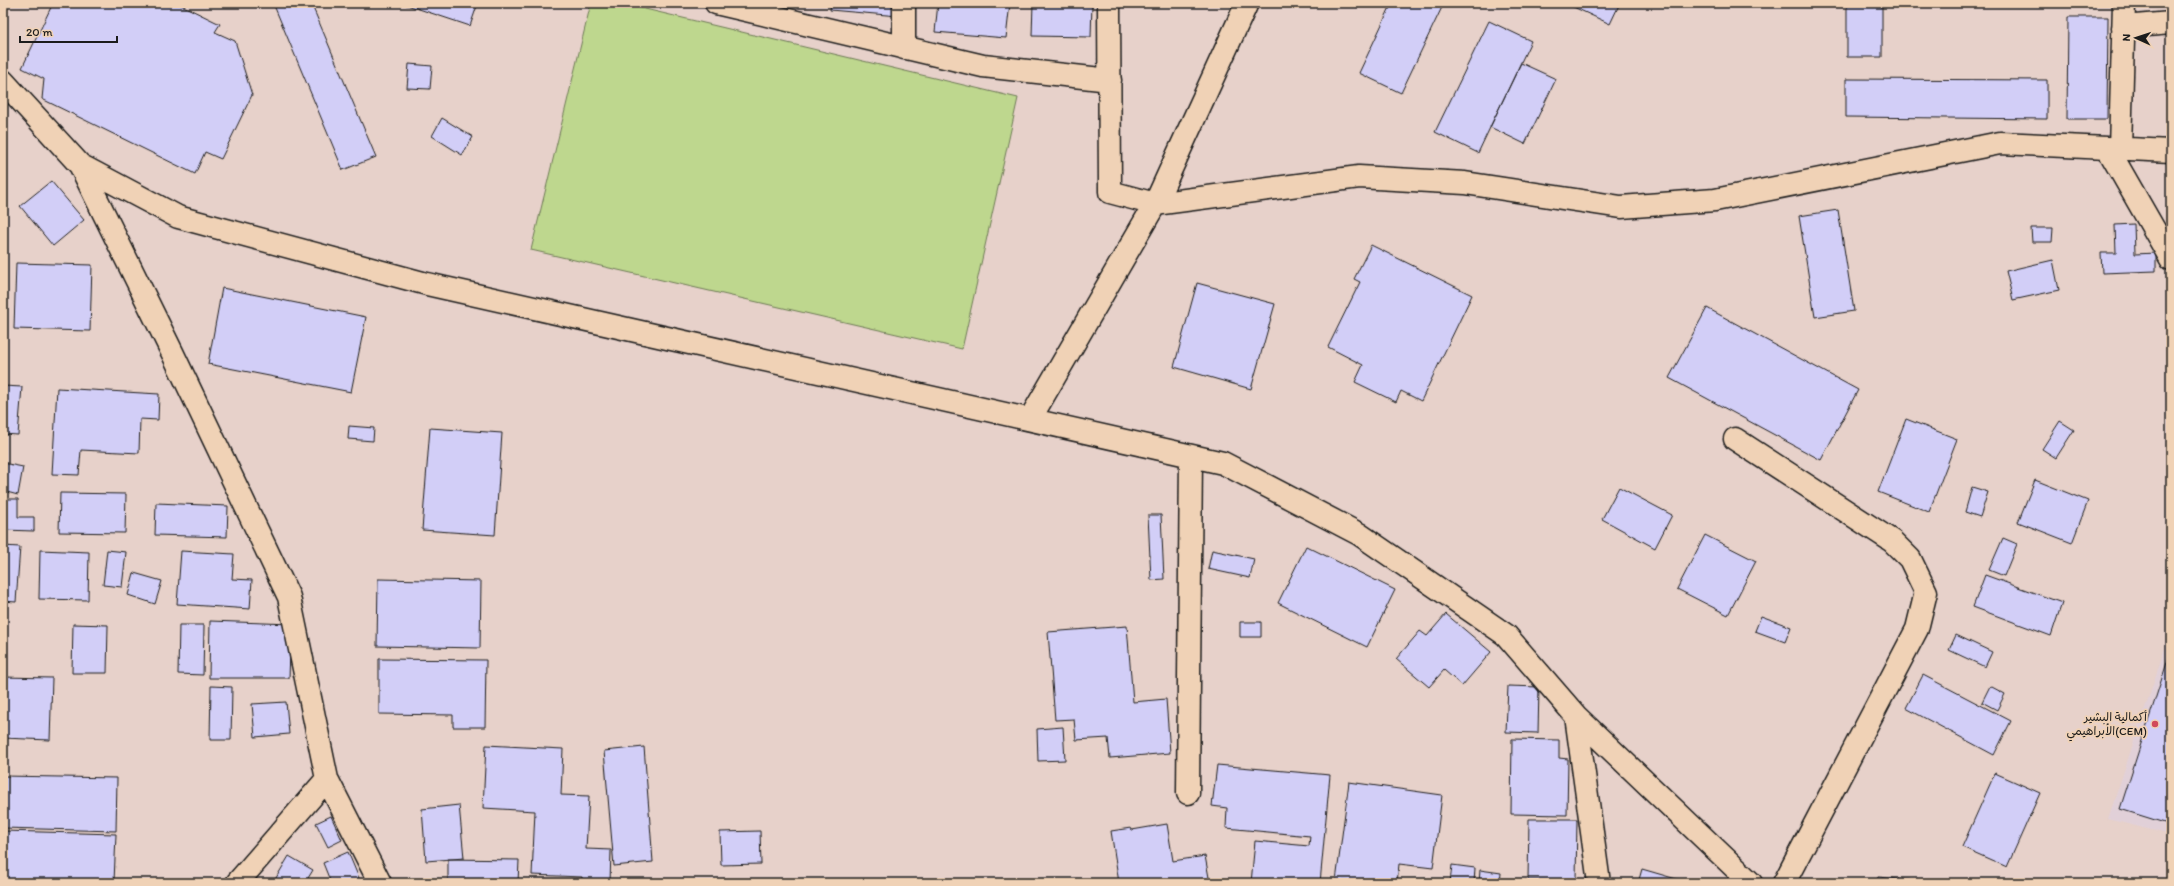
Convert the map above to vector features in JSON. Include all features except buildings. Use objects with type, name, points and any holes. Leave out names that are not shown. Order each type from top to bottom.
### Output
[{"type":"street","points":[[716,3],[739,6],[904,48],[983,66],[1110,80]]},
{"type":"street","points":[[904,3],[904,48]]},
{"type":"street","points":[[1109,3],[1110,192],[1155,204],[1359,176],[1465,183],[1621,207],[1715,200],[2000,143],[2171,151]]},
{"type":"street","points":[[1030,419],[1155,204],[1247,3]]},
{"type":"street","points":[[2124,3],[2114,149],[2171,259]]},
{"type":"street","points":[[2123,27],[2171,23]]},
{"type":"street","points":[[3,81],[80,165],[172,352],[288,597],[327,779],[380,883]]},
{"type":"street","points":[[80,165],[178,217],[419,282],[1223,463],[1359,534],[1506,635],[1576,716],[1752,883]]},
{"type":"street","points":[[1735,439],[1892,541],[1910,558],[1926,592],[1917,629],[1784,883]]},
{"type":"street","points":[[1188,793],[1191,456]]},
{"type":"street","points":[[1576,716],[1599,883]]},
{"type":"street","points":[[237,883],[327,779]]},
{"type":"shaded area","name":"أكمالية البشير الأبراهيمي(CEM)","points":[[2171,630],[2171,835],[2108,819]]},
{"type":"green space","points":[[591,3],[620,3],[1018,98],[962,349],[531,250]]},
{"type":"place","name":"أكمالية البشير الأبراهيمي(CEM)","points":[[2155,724]]}]
